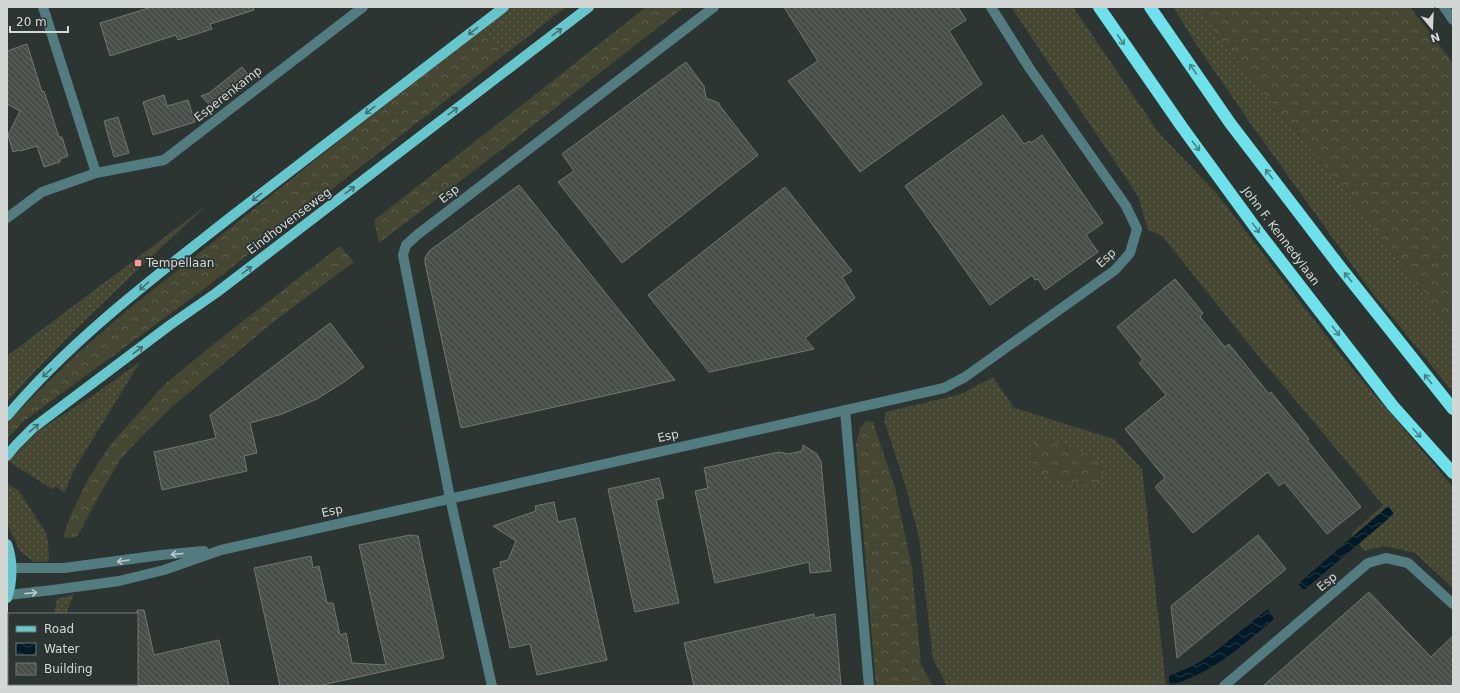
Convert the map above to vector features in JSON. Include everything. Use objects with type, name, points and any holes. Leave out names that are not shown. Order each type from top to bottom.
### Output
[{"type":"highway","name":"John F. Kennedylaan","points":[[1099,7],[1182,127],[1260,234],[1393,406],[1453,473]]},
{"type":"highway","points":[[1150,7],[1230,123],[1341,268],[1453,409]]},
{"type":"main road","points":[[7,416],[41,378],[76,343],[153,278],[504,7]]},
{"type":"main road","name":"Eindhovenseweg","points":[[7,456],[33,428],[170,325],[216,293],[589,7]]},
{"type":"main road","points":[[7,544],[11,568],[11,582],[8,596]]},
{"type":"street","points":[[43,7],[96,173]]},
{"type":"street","name":"Esperenkamp","points":[[7,218],[42,192],[96,173],[164,160],[363,7]]},
{"type":"street","name":"Esp","points":[[492,686],[450,498],[405,270],[403,255],[406,245],[714,7]]},
{"type":"street","name":"Esp","points":[[8,596],[119,581],[164,570],[221,550],[944,388],[965,377],[1115,270],[1130,253],[1136,229],[1126,206],[1030,69],[991,7]]},
{"type":"street","points":[[1444,7],[1453,20]]},
{"type":"street","points":[[845,410],[868,686]]},
{"type":"street","name":"Esp","points":[[11,568],[64,568],[161,555],[221,550]]},
{"type":"street","name":"Esp","points":[[1224,686],[1368,563],[1386,558],[1408,563],[1453,604]]},
{"type":"green space","points":[[509,7],[566,7],[504,55],[481,28]]},
{"type":"green space","points":[[646,7],[684,7],[522,134],[379,243],[374,220]]},
{"type":"green space","points":[[1011,7],[1073,7],[1159,133],[1217,194],[1341,355],[1453,487],[1453,588],[1415,553],[1384,546],[1364,551],[1351,534],[1383,505],[1256,353],[1162,236],[1148,230],[1138,196]]},
{"type":"green space","points":[[1173,7],[1201,7],[1219,39],[1355,203],[1453,332],[1453,392],[1367,286],[1246,117],[1198,47]]},
{"type":"green space","points":[[1201,7],[1410,7],[1453,63],[1453,332],[1355,203],[1219,39]]},
{"type":"green space","points":[[481,28],[504,55],[204,289],[24,421],[7,439],[7,422],[77,354],[130,308]]},
{"type":"green space","points":[[207,205],[80,326],[7,402],[7,356]]},
{"type":"green space","points":[[340,246],[354,262],[272,323],[173,406],[120,460],[77,537],[63,538],[69,519],[87,481],[110,445],[165,384],[216,342]]},
{"type":"green space","points":[[140,362],[75,468],[64,493],[56,486],[52,489],[8,461],[38,431],[95,394]]},
{"type":"green space","points":[[993,377],[1014,408],[1114,439],[1142,469],[1166,686],[947,686],[933,659],[919,537],[906,488],[884,420],[886,412],[961,394]]},
{"type":"green space","points":[[866,421],[873,422],[895,488],[912,568],[921,665],[933,686],[876,686],[856,444],[860,428]]},
{"type":"green space","points":[[1047,439],[1085,453],[1105,468],[1104,475],[1098,481],[1079,486],[1050,479],[1039,473],[1031,461],[1030,452],[1035,444]]},
{"type":"green space","points":[[7,483],[19,491],[45,531],[48,541],[49,561],[34,562],[20,551],[7,523]]},
{"type":"green space","points":[[74,594],[66,613],[54,613],[57,599]]},
{"type":"green space","points":[[8,674],[8,685],[46,686],[7,686]]},
{"type":"water","points":[[1388,506],[1394,514],[1304,590],[1298,584]]},
{"type":"water","points":[[1268,609],[1274,619],[1227,657],[1201,673],[1171,685],[1169,682],[1169,676],[1193,666],[1212,654]]},
{"type":"building","points":[[152,7],[253,7],[254,10],[210,24],[212,29],[178,40],[176,35],[110,56],[100,23]]},
{"type":"building","points":[[784,7],[958,7],[966,20],[949,31],[982,84],[860,172],[788,81],[818,61]]},
{"type":"building","points":[[27,44],[42,92],[44,91],[59,137],[62,137],[68,156],[60,159],[60,162],[44,167],[37,146],[13,152],[8,135],[20,111],[7,104],[7,51]]},
{"type":"building","points":[[686,62],[704,86],[706,98],[719,103],[758,155],[622,263],[558,182],[574,171],[562,154]]},
{"type":"building","points":[[242,67],[252,80],[214,109],[201,96],[209,93]]},
{"type":"building","points":[[164,95],[167,106],[188,100],[195,122],[153,135],[143,102]]},
{"type":"building","points":[[1003,115],[1024,144],[1030,141],[1031,143],[1042,135],[1103,223],[1086,235],[1098,252],[1045,290],[1038,279],[1035,280],[1032,275],[990,305],[905,186]]},
{"type":"building","points":[[118,117],[129,153],[114,157],[104,121]]},
{"type":"building","points":[[519,185],[675,380],[461,428],[425,258],[429,251]]},
{"type":"building","points":[[785,187],[852,271],[842,277],[855,298],[805,338],[814,349],[709,372],[648,295]]},
{"type":"building","points":[[1175,279],[1203,313],[1200,317],[1225,347],[1229,344],[1269,394],[1271,392],[1309,439],[1307,440],[1361,507],[1327,534],[1284,482],[1279,486],[1268,472],[1193,533],[1155,487],[1165,478],[1125,429],[1166,395],[1139,363],[1143,360],[1117,327]]},
{"type":"building","points":[[330,323],[364,367],[317,399],[282,414],[250,423],[257,453],[244,456],[247,471],[162,490],[154,452],[216,438],[210,415]]},
{"type":"building","points":[[803,445],[817,454],[821,462],[831,571],[810,573],[809,562],[715,583],[695,491],[708,488],[704,468],[779,452],[788,454],[802,451]]},
{"type":"building","points":[[659,478],[664,498],[656,500],[679,603],[635,612],[608,489]]},
{"type":"building","points":[[554,502],[558,522],[575,518],[607,660],[537,675],[530,644],[510,648],[493,569],[501,567],[500,562],[508,560],[516,541],[493,526],[536,511],[535,506]]},
{"type":"building","points":[[410,535],[418,536],[444,658],[318,686],[280,686],[254,568],[311,556],[313,568],[319,566],[327,603],[333,603],[340,635],[346,633],[352,663],[386,665],[359,545]]},
{"type":"building","points":[[1258,535],[1286,569],[1177,658],[1171,606]]},
{"type":"building","points":[[1369,592],[1431,657],[1453,636],[1453,686],[1263,686]]},
{"type":"building","points":[[137,610],[144,610],[154,655],[219,640],[229,686],[137,686]]},
{"type":"building","points":[[814,614],[814,618],[835,614],[841,686],[694,686],[684,643]]},
{"type":"place","name":"Tempellaan","points":[[138,263]]}]
